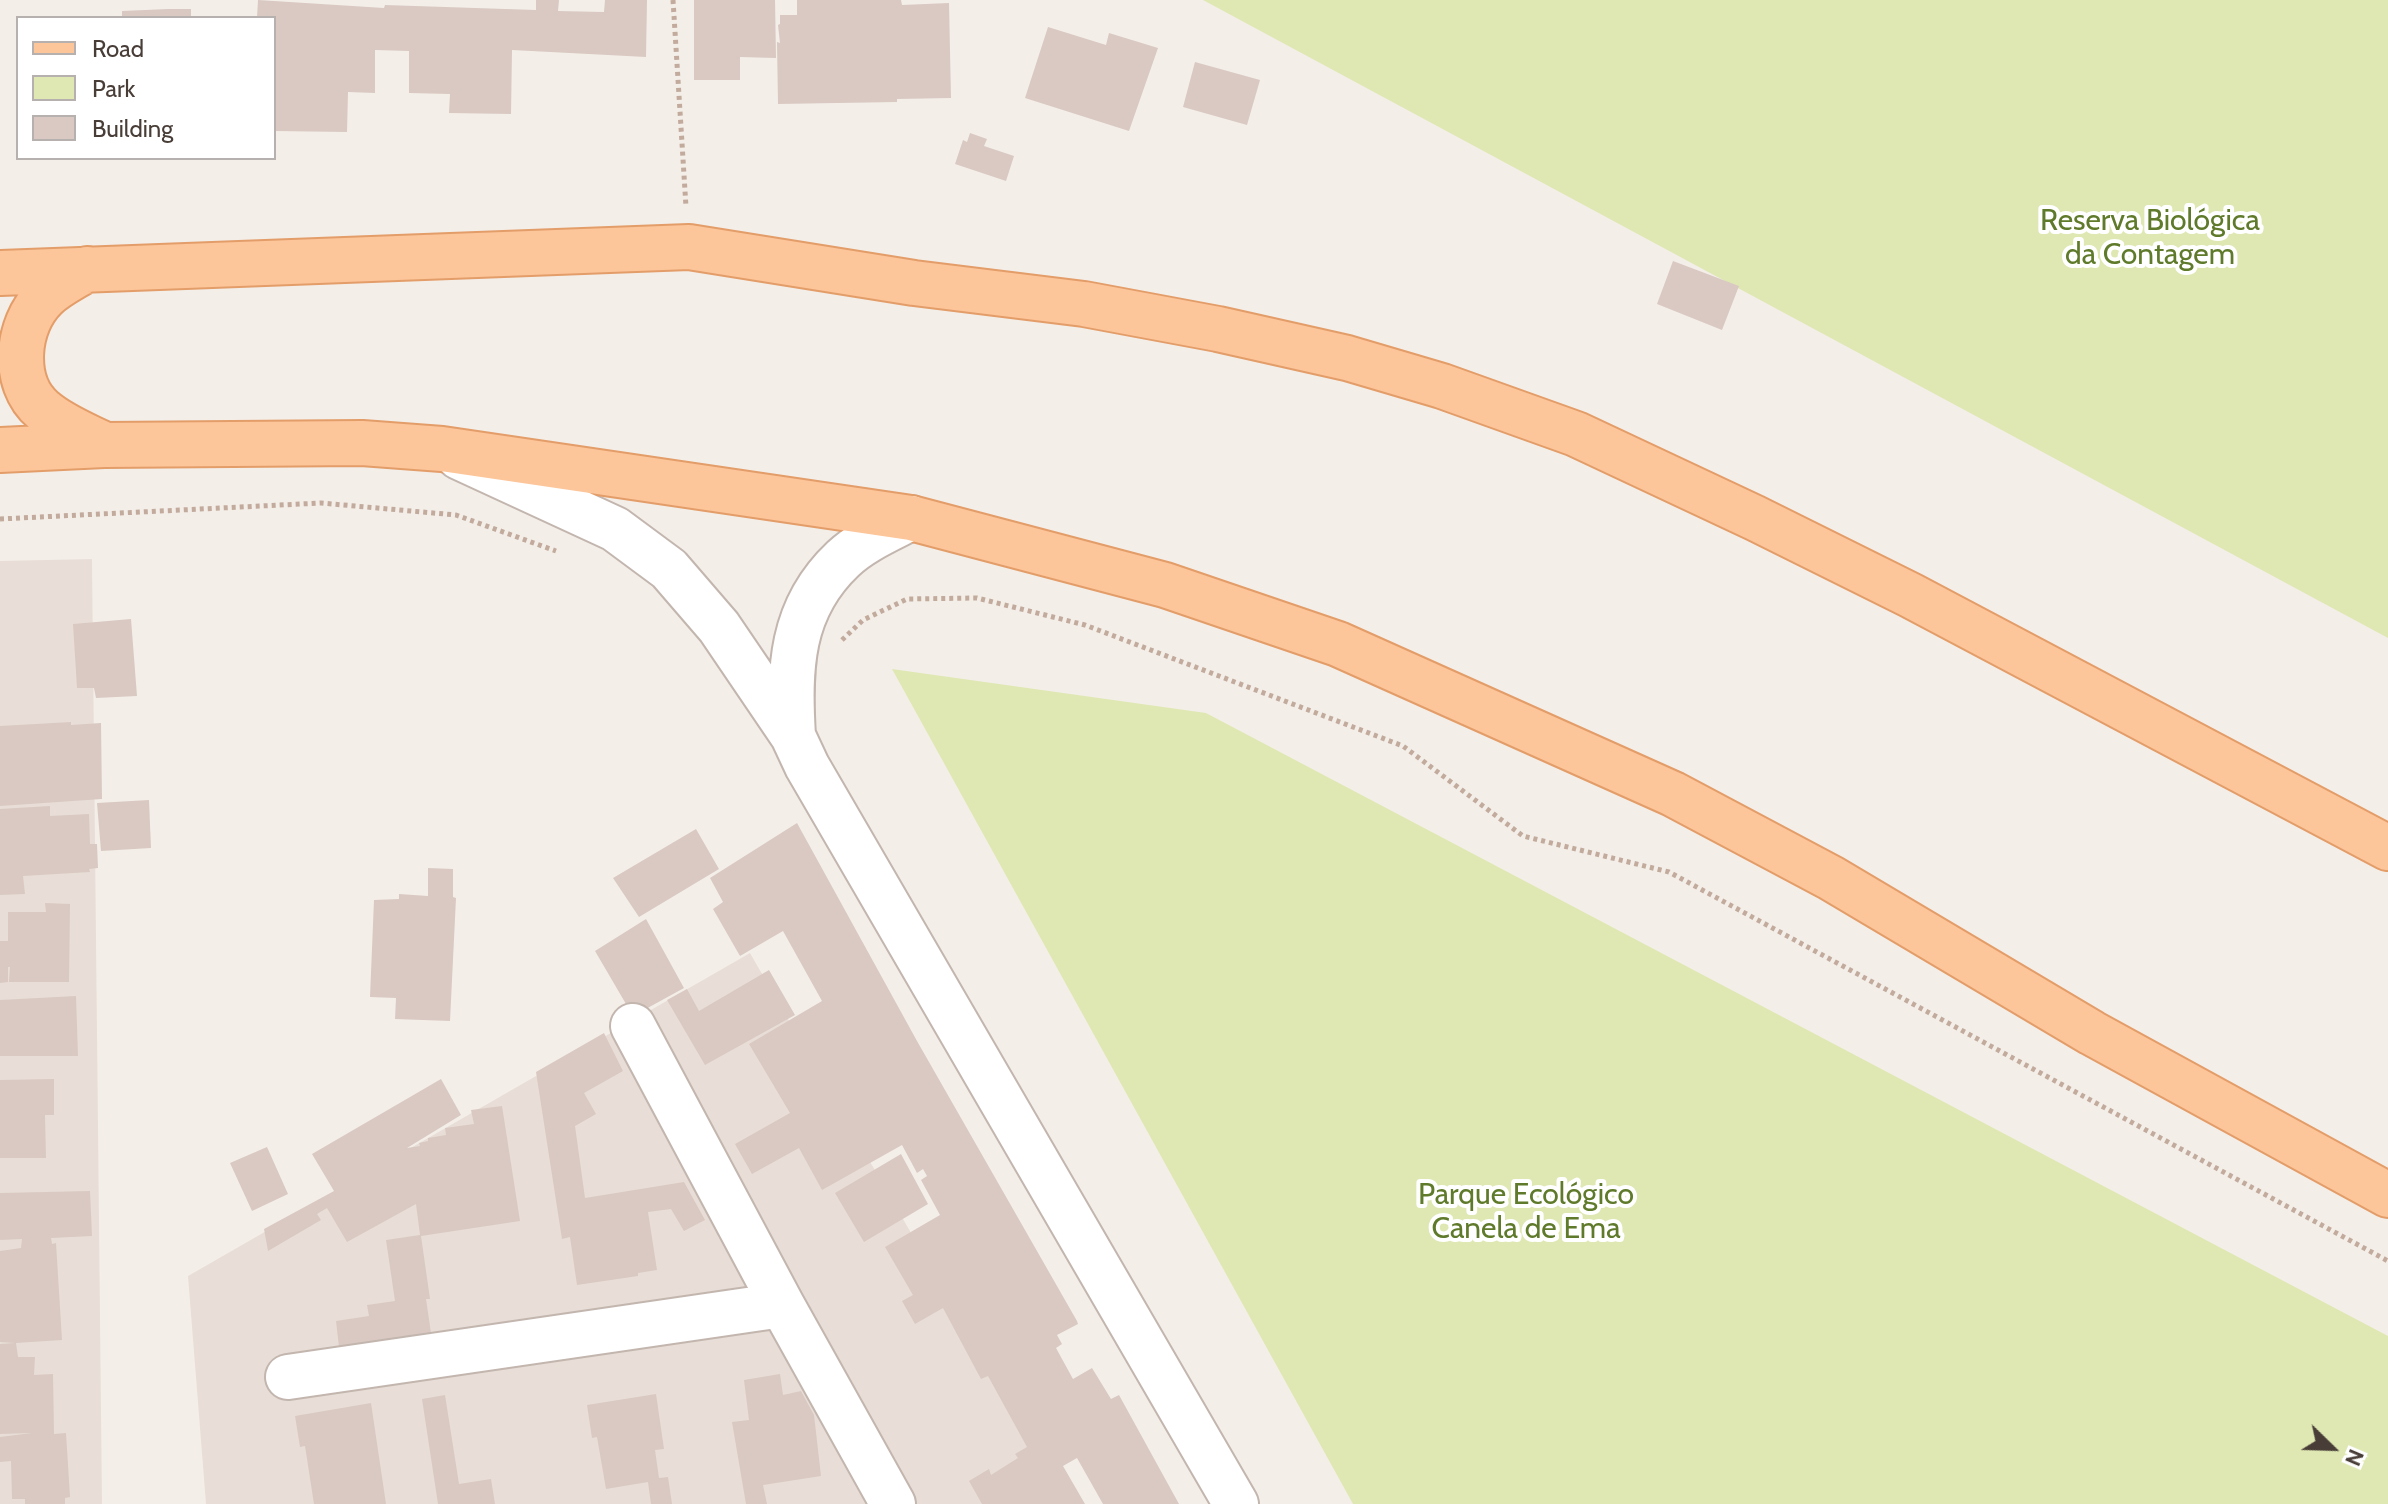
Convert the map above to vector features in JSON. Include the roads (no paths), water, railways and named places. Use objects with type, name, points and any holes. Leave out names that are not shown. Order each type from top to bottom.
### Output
[{"type":"main road","points":[[0,273],[689,247],[914,283],[1084,304],[1347,358],[1442,386],[1576,434],[1755,518],[1910,595],[2388,848]]},
{"type":"main road","points":[[87,269],[44,297],[29,319],[20,345],[22,368],[31,395],[40,408],[54,419],[104,445]]},
{"type":"main road","points":[[0,450],[104,445],[362,443],[442,449],[911,518],[1165,585],[1338,644],[1673,794],[1831,878],[2092,1033],[2388,1195]]},
{"type":"street","points":[[442,449],[615,529],[669,569],[719,627],[793,736],[807,766],[1236,1504]]},
{"type":"street","points":[[793,736],[792,661],[801,620],[815,593],[842,560],[870,540],[911,518]]},
{"type":"street","points":[[633,1026],[782,1305],[893,1504]]},
{"type":"street","points":[[288,1377],[782,1305]]},
{"type":"park label","name":"Reserva Biológica da Contagem","points":[[2150,238]]},
{"type":"park label","name":"Parque Ecológico Canela de Ema","points":[[1526,1212]]}]
